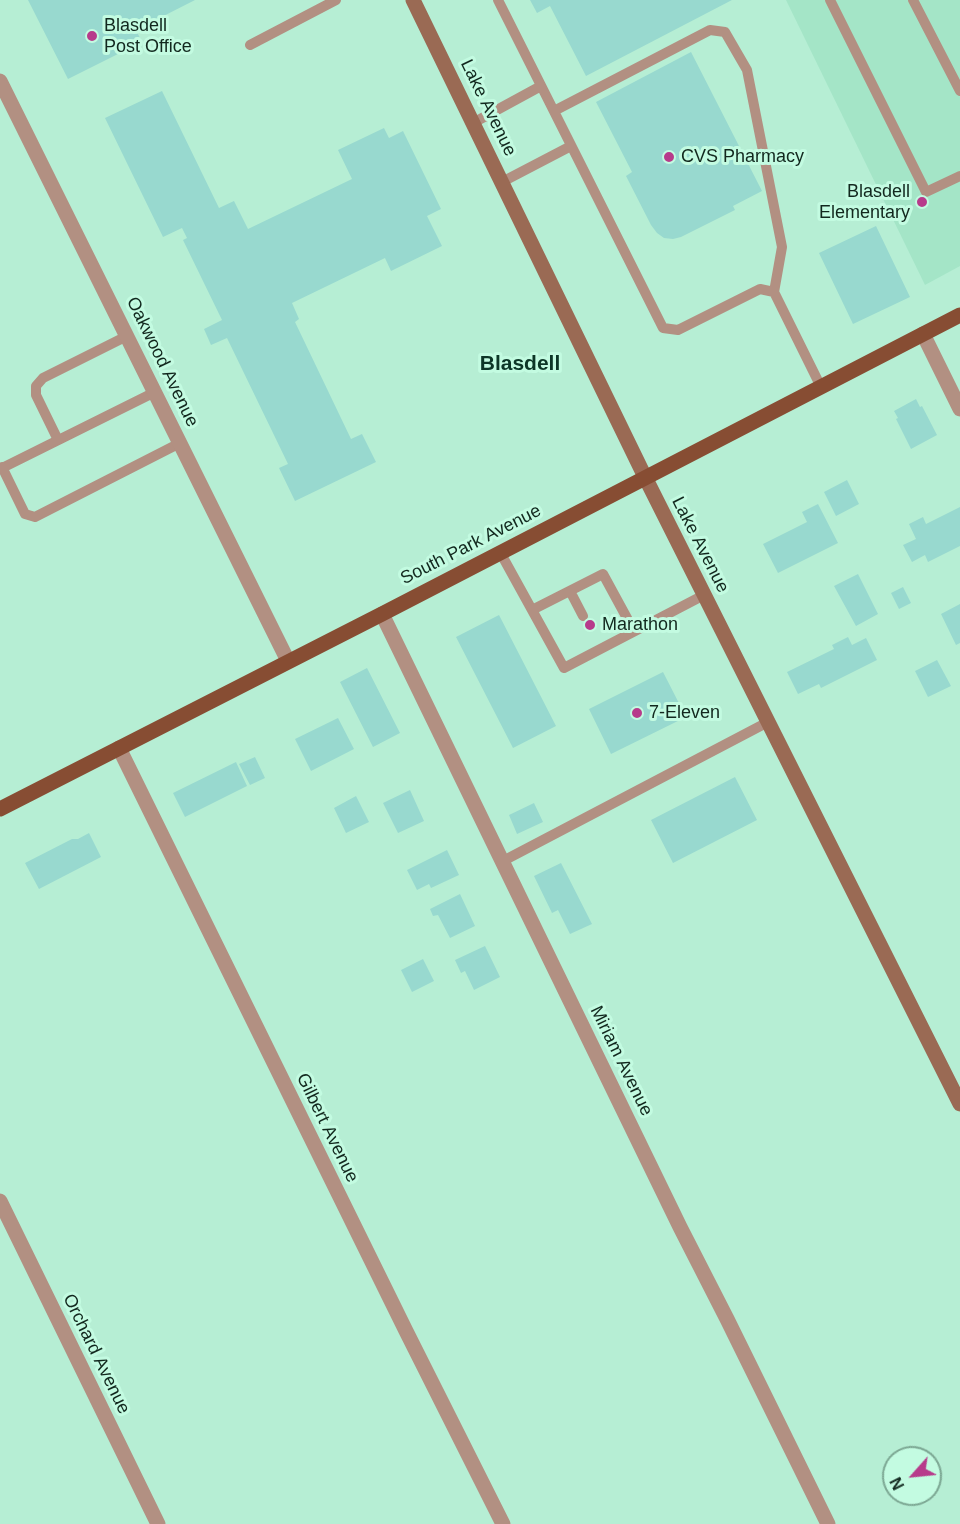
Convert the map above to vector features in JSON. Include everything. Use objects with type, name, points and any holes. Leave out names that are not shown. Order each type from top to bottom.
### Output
[{"type":"main road","name":"South Park Avenue","points":[[0,809],[960,315]]},
{"type":"street","name":"Lake Avenue","points":[[413,0],[645,477],[960,1104]]},
{"type":"street","name":"Oakwood Avenue","points":[[0,81],[288,661]]},
{"type":"street","points":[[923,334],[960,409]]},
{"type":"street","name":"Miriam Avenue","points":[[382,614],[680,1227],[828,1524]]},
{"type":"street","name":"Gilbert Avenue","points":[[119,748],[503,1524]]},
{"type":"street","name":"Orchard Avenue","points":[[0,1201],[158,1524]]},
{"type":"lane","points":[[250,45],[336,0]]},
{"type":"lane","points":[[498,0],[663,328],[678,330],[760,289],[774,292]]},
{"type":"lane","points":[[831,0],[926,192],[960,176]]},
{"type":"lane","points":[[914,0],[960,91]]},
{"type":"lane","points":[[554,111],[710,30],[725,32],[747,70],[782,247],[774,292],[821,387]]},
{"type":"lane","points":[[473,123],[541,86]]},
{"type":"lane","points":[[502,183],[571,146]]},
{"type":"lane","points":[[58,440],[36,395],[36,386],[43,378],[127,336]]},
{"type":"lane","points":[[155,392],[1,468],[25,514],[35,517],[180,443]]},
{"type":"lane","points":[[500,552],[564,668],[598,644],[634,631],[704,595]]},
{"type":"lane","points":[[532,610],[603,574],[634,631]]},
{"type":"lane","points":[[570,591],[583,616]]},
{"type":"lane","points":[[502,861],[768,722]]},
{"type":"shaded area","name":"Blasdell Elementary","points":[[786,0],[960,0],[960,266],[925,285]]},
{"type":"building","name":"Blasdell Post Office","points":[[28,0],[195,0],[136,30],[142,42],[68,79]]},
{"type":"building","points":[[530,0],[732,0],[586,76],[550,6],[537,13]]},
{"type":"building","name":"CVS Pharmacy","points":[[691,52],[762,191],[733,206],[735,210],[681,237],[664,238],[651,225],[626,176],[632,172],[596,102]]},
{"type":"building","points":[[162,91],[219,208],[234,201],[248,229],[352,179],[338,150],[384,128],[389,138],[403,131],[441,209],[427,216],[442,246],[391,271],[385,258],[292,303],[299,319],[295,322],[351,439],[362,434],[376,462],[295,501],[279,468],[288,464],[227,338],[211,345],[204,329],[222,320],[183,240],[187,238],[182,228],[163,237],[105,118]]},
{"type":"building","points":[[876,226],[910,297],[853,324],[819,253]]},
{"type":"building","points":[[916,399],[937,435],[911,449],[894,411]]},
{"type":"building","points":[[847,480],[859,504],[836,516],[824,492]]},
{"type":"building","points":[[818,504],[838,543],[778,573],[763,544],[807,522],[802,512]]},
{"type":"building","points":[[960,507],[960,546],[928,562],[925,555],[912,562],[903,545],[916,539],[909,524],[923,517],[926,524]]},
{"type":"building","points":[[858,574],[878,614],[856,626],[834,586]]},
{"type":"building","points":[[903,587],[911,603],[899,609],[891,593]]},
{"type":"building","points":[[960,604],[960,643],[956,645],[941,614]]},
{"type":"building","points":[[499,615],[556,726],[513,748],[456,637]]},
{"type":"building","points":[[848,637],[852,645],[866,638],[877,660],[821,688],[819,684],[798,694],[787,672],[834,649],[832,645]]},
{"type":"building","points":[[937,660],[951,686],[928,697],[915,671]]},
{"type":"building","points":[[367,668],[400,733],[373,747],[340,682]]},
{"type":"building","name":"7-Eleven","points":[[663,672],[686,717],[611,754],[589,709]]},
{"type":"building","points":[[338,718],[354,749],[311,771],[295,739]]},
{"type":"building","points":[[255,757],[265,778],[250,785],[239,764]]},
{"type":"building","points":[[236,762],[247,786],[185,817],[173,793]]},
{"type":"building","points":[[735,777],[757,820],[673,863],[651,820]]},
{"type":"building","points":[[410,790],[424,821],[398,833],[383,803]]},
{"type":"building","points":[[356,796],[369,822],[346,833],[334,808]]},
{"type":"building","points":[[534,803],[543,822],[517,834],[509,815]]},
{"type":"building","points":[[89,833],[101,857],[39,889],[25,863]]},
{"type":"building","points":[[447,850],[459,875],[431,888],[429,884],[417,890],[407,870]]},
{"type":"building","points":[[561,863],[592,924],[570,934],[558,910],[552,913],[534,876]]},
{"type":"building","points":[[460,894],[475,926],[450,938],[438,915],[433,916],[430,909]]},
{"type":"building","points":[[485,946],[500,977],[474,990],[465,971],[461,973],[455,960]]},
{"type":"building","points":[[423,959],[434,981],[412,992],[401,970]]},
{"type":"place","name":"Blasdell Post Office","points":[[92,36]]},
{"type":"place","name":"CVS Pharmacy","points":[[669,157]]},
{"type":"place","name":"Blasdell Elementary","points":[[922,202]]},
{"type":"place","name":"Marathon","points":[[590,625]]},
{"type":"place","name":"7-Eleven","points":[[637,713]]},
{"type":"district","name":"Blasdell","points":[[520,364]]}]
